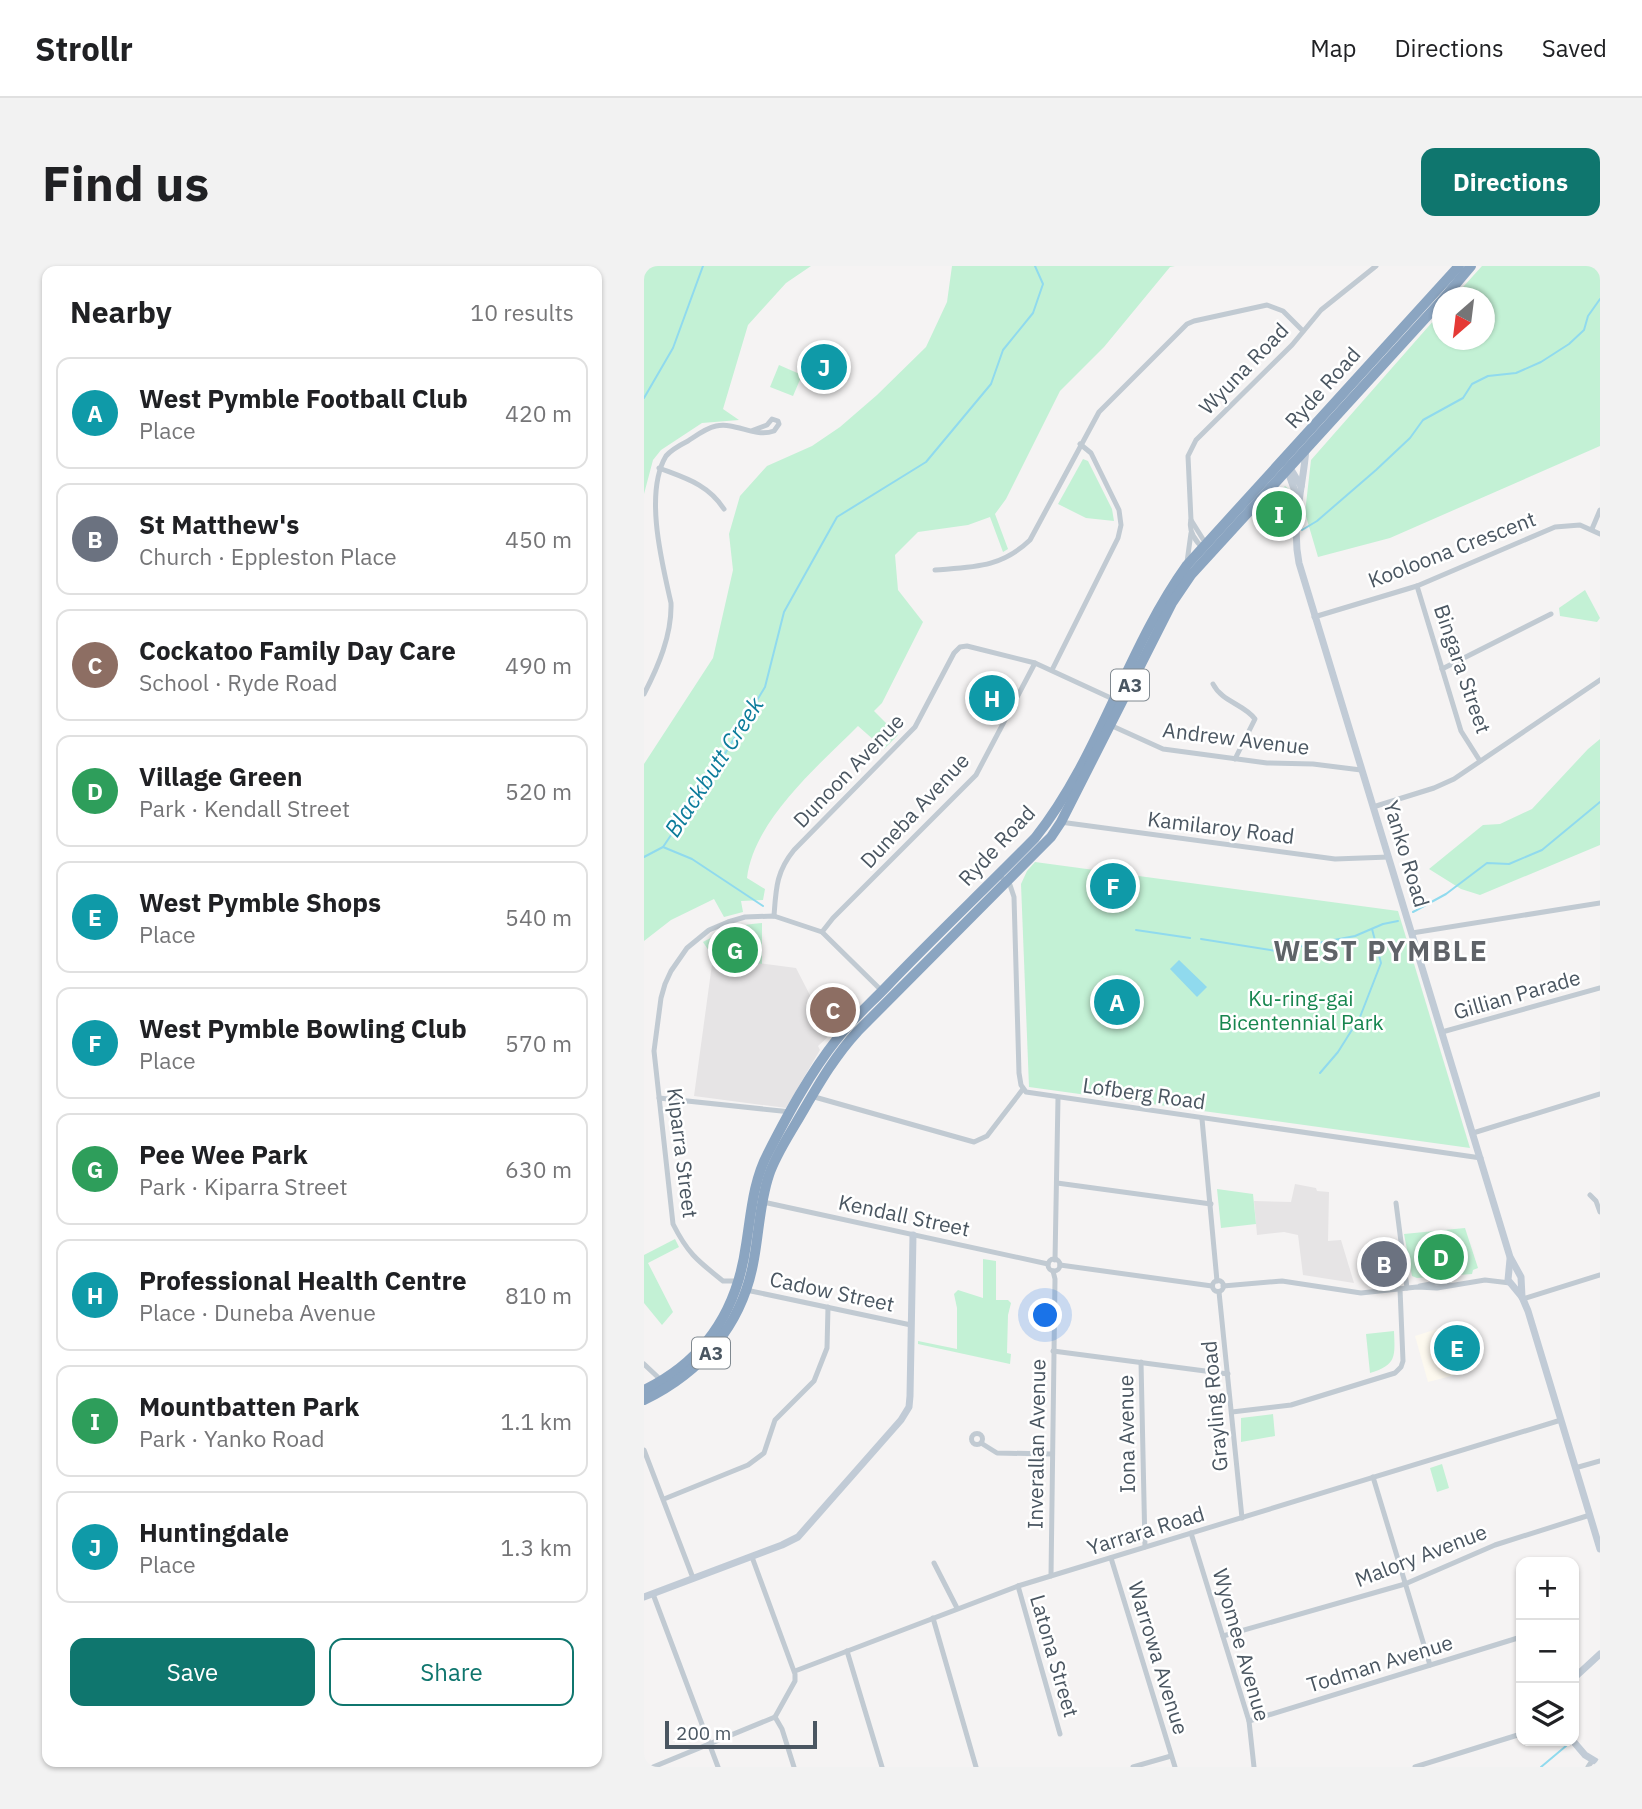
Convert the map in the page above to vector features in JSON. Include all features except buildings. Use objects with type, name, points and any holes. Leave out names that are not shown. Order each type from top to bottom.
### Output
[{"type":"highway","name":"Ryde Road","points":[[644,1398],[688,1374],[711,1352],[728,1330],[746,1290],[754,1262],[763,1165],[791,1112],[838,1037],[886,995],[1002,878],[1035,838],[1050,819],[1069,786],[1160,605],[1187,565],[1287,465],[1459,266]]},
{"type":"highway","name":"Ryde Road","points":[[1453,287],[1471,266]]},
{"type":"highway","name":"Ryde Road","points":[[1287,465],[1306,448],[1432,310]]},
{"type":"highway","name":"Ryde Road","points":[[1002,878],[1044,844],[1061,822],[1172,603],[1206,548]]},
{"type":"highway","name":"Ryde Road","points":[[644,1398],[688,1362],[713,1335],[727,1312],[740,1280],[758,1201],[772,1168],[811,1097],[844,1045],[886,995]]},
{"type":"main road","name":"Yanko Road","points":[[1306,448],[1295,542],[1299,564],[1510,1257],[1520,1278],[1522,1298],[1600,1549]]},
{"type":"main road","points":[[1287,465],[1301,486]]},
{"type":"main road","name":"Yanko Road","points":[[1287,465],[1298,500]]},
{"type":"main road","points":[[644,1597],[792,1541],[803,1532],[901,1420],[910,1403],[913,1235]]},
{"type":"main road","name":"Yanko Road","points":[[1510,1257],[1510,1279],[1522,1298]]},
{"type":"main road","points":[[1515,1272],[1520,1278],[1517,1284],[1510,1279],[1515,1272]]},
{"type":"main road","points":[[1579,1673],[1600,1654]]},
{"type":"main road","points":[[1577,1746],[1593,1764]]},
{"type":"street","name":"Wyuna Road","points":[[1187,565],[1191,532],[1188,461],[1193,445],[1228,406],[1292,345],[1321,310],[1376,266]]},
{"type":"street","points":[[935,570],[992,564],[1022,548],[1040,524],[1099,412],[1187,324],[1267,305],[1283,311],[1303,331]]},
{"type":"street","points":[[644,694],[668,637],[671,615],[671,603],[653,517],[654,488],[659,468],[669,453],[706,430],[722,425],[751,431],[767,433],[774,431],[779,424],[772,419],[767,425],[751,431]]},
{"type":"street","points":[[1052,670],[1118,538],[1121,525],[1119,510],[1091,453],[1080,444]]},
{"type":"street","points":[[659,468],[701,484],[713,494],[723,509]]},
{"type":"street","points":[[1600,510],[1592,528],[1600,534]]},
{"type":"street","name":"Wyuna Road","points":[[1191,520],[1206,548]]},
{"type":"street","name":"Kooloona Crescent","points":[[1314,617],[1417,586],[1555,527],[1567,524],[1592,528]]},
{"type":"street","points":[[1191,532],[1206,548]]},
{"type":"street","name":"Bingara Street","points":[[1417,586],[1461,731],[1480,761]]},
{"type":"street","points":[[1442,669],[1551,614]]},
{"type":"street","name":"Dunoon Avenue","points":[[774,916],[778,874],[782,865],[793,850],[915,727],[956,649],[967,646],[1035,663],[1113,699]]},
{"type":"street","name":"Duneba Avenue","points":[[822,932],[976,775],[1035,663]]},
{"type":"street","points":[[1373,807],[1444,784],[1600,680]]},
{"type":"street","points":[[1213,684],[1220,696],[1255,719]]},
{"type":"street","points":[[1235,758],[1255,719],[1263,716]]},
{"type":"street","name":"Andrew Avenue","points":[[1111,725],[1157,748],[1361,770]]},
{"type":"street","name":"Kamilaroy Road","points":[[1050,819],[1335,859],[1389,857]]},
{"type":"street","points":[[811,1097],[974,1142],[987,1136],[1023,1089],[1020,1073],[1014,897],[1013,890],[1002,878]]},
{"type":"street","points":[[1412,933],[1600,904]]},
{"type":"street","name":"Kiparra Street","points":[[740,1280],[723,1281],[690,1253],[673,1224],[654,1051],[661,998],[671,971],[687,948],[709,930],[745,917],[774,916],[822,932],[886,995]]},
{"type":"street","name":"Gillian Parade","points":[[1442,1032],[1600,988]]},
{"type":"street","name":"Lofberg Road","points":[[1023,1089],[1032,1094],[1058,1098],[1481,1158]]},
{"type":"street","points":[[1473,1133],[1600,1094]]},
{"type":"street","points":[[659,1098],[791,1112]]},
{"type":"street","points":[[1058,1098],[1055,1260],[1060,1265],[1212,1286],[1214,1290],[1282,1281],[1361,1293],[1417,1287],[1437,1288],[1510,1279]]},
{"type":"street","points":[[1202,1119],[1217,1281],[1221,1289]]},
{"type":"street","points":[[1057,1183],[1211,1203]]},
{"type":"street","points":[[1590,1195],[1597,1201],[1600,1212]]},
{"type":"street","name":"Kendall Street","points":[[758,1201],[1048,1264]]},
{"type":"street","points":[[1232,1412],[1292,1405],[1395,1373],[1401,1367],[1404,1289],[1396,1203]]},
{"type":"street","points":[[1055,1260],[1048,1264],[1049,1268],[1054,1271],[1059,1269],[1060,1265]]},
{"type":"street","name":"Inverallan Avenue","points":[[1051,1576],[1054,1271]]},
{"type":"street","points":[[1522,1298],[1600,1275]]},
{"type":"street","points":[[1212,1286],[1217,1281]]},
{"type":"street","name":"Grayling Road","points":[[1221,1289],[1242,1518]]},
{"type":"street","name":"Cadow Street","points":[[746,1290],[911,1325]]},
{"type":"street","points":[[664,1499],[748,1465],[764,1453],[775,1420],[814,1381],[827,1348],[828,1307]]},
{"type":"street","points":[[1054,1351],[1228,1374]]},
{"type":"street","name":"Iona Avenue","points":[[1141,1363],[1145,1548]]},
{"type":"street","points":[[644,1364],[662,1381]]},
{"type":"street","name":"Yarrara Road","points":[[795,1671],[1018,1586],[1561,1420]]},
{"type":"street","points":[[981,1443],[997,1453],[1052,1454]]},
{"type":"street","points":[[644,1450],[692,1578]]},
{"type":"street","points":[[1576,1468],[1600,1461]]},
{"type":"street","points":[[1373,1477],[1430,1665]]},
{"type":"street","name":"Malory Avenue","points":[[1223,1636],[1405,1584],[1495,1545],[1590,1515]]},
{"type":"street","name":"Wyomee Avenue","points":[[1191,1533],[1249,1721],[1253,1767]]},
{"type":"street","points":[[653,1767],[775,1717],[794,1681],[795,1671],[752,1557]]},
{"type":"street","name":"Warrowa Avenue","points":[[1111,1558],[1175,1767]]},
{"type":"street","points":[[934,1563],[957,1608]]},
{"type":"street","name":"Latona Street","points":[[1018,1586],[1060,1734]]},
{"type":"street","points":[[653,1594],[718,1767]]},
{"type":"street","points":[[933,1618],[976,1767]]},
{"type":"street","name":"Todman Avenue","points":[[1249,1721],[1516,1639]]},
{"type":"street","points":[[847,1651],[882,1767]]},
{"type":"street","points":[[775,1717],[782,1729],[794,1767]]},
{"type":"street","points":[[1415,1767],[1516,1736]]},
{"type":"street","points":[[1133,1767],[1171,1756]]},
{"type":"shaded area","points":[[713,957],[796,968],[814,1003],[808,1008],[829,1036],[818,1046],[820,1050],[786,1108],[694,1096]]},
{"type":"shaded area","points":[[1295,1184],[1329,1192],[1328,1241],[1341,1240],[1354,1283],[1303,1275],[1298,1235],[1284,1232],[1257,1235],[1254,1201],[1291,1202]]},
{"type":"shaded area","points":[[1459,1322],[1474,1370],[1428,1382],[1415,1336]]},
{"type":"green space","points":[[644,266],[811,266],[786,283],[748,325],[723,409],[739,420],[702,423],[661,450],[653,460],[644,494]]},
{"type":"green space","points":[[952,266],[1175,266],[1170,267],[1104,347],[1060,391],[1006,499],[995,514],[1008,549],[1003,552],[990,517],[968,525],[918,532],[895,555],[898,590],[923,622],[882,703],[874,711],[898,735],[884,749],[858,726],[790,795],[762,835],[752,856],[747,878],[765,889],[763,900],[741,901],[743,912],[724,917],[714,899],[671,920],[644,941],[644,764],[713,658],[733,570],[729,534],[740,496],[767,466],[812,446],[840,427],[926,347],[947,302]]},
{"type":"green space","points":[[1482,266],[1600,266],[1600,446],[1390,538],[1318,557],[1305,513],[1311,460],[1432,322],[1432,350],[1495,350],[1495,287],[1463,287]]},
{"type":"green space","points":[[779,365],[802,375],[793,396],[770,387]]},
{"type":"green space","points":[[1083,459],[1088,461],[1112,509],[1114,521],[1086,518],[1058,504]]},
{"type":"green space","points":[[1285,486],[1290,490],[1283,541],[1271,515],[1254,515]]},
{"type":"green space","points":[[1585,590],[1600,618],[1597,622],[1560,616],[1559,608]]},
{"type":"green space","points":[[1600,739],[1600,845],[1480,895],[1461,889],[1429,869],[1483,825],[1500,824],[1532,809]]},
{"type":"green space","name":"Ku-ring-gai Bicentennial Park","points":[[1035,862],[1398,911],[1470,1148],[1029,1087],[1021,884]]},
{"type":"green space","points":[[762,923],[762,964],[713,957],[703,942],[732,929]]},
{"type":"green space","points":[[1217,1189],[1253,1194],[1256,1224],[1221,1228]]},
{"type":"green space","points":[[1465,1228],[1478,1268],[1473,1270],[1472,1274],[1417,1278],[1412,1276],[1404,1234]]},
{"type":"green space","points":[[675,1239],[679,1247],[648,1263],[673,1312],[662,1325],[644,1303],[644,1255]]},
{"type":"green space","points":[[983,1259],[996,1261],[996,1300],[1008,1300],[1011,1303],[1007,1353],[1011,1354],[1010,1364],[918,1344],[918,1341],[957,1349],[957,1308],[954,1294],[958,1290],[983,1298]]},
{"type":"green space","points":[[1394,1331],[1394,1353],[1390,1363],[1370,1373],[1366,1334]]},
{"type":"green space","points":[[1273,1414],[1275,1436],[1241,1442],[1241,1418]]},
{"type":"green space","points":[[1442,1464],[1449,1488],[1437,1492],[1430,1468]]},
{"type":"water","points":[[1179,960],[1207,987],[1197,997],[1170,969]]},
{"type":"waterway","points":[[644,398],[673,348],[703,266]]},
{"type":"waterway","name":"Blackbutt Creek","points":[[644,857],[663,847],[717,767],[765,687],[784,612],[837,517],[926,462],[991,384],[1003,350],[1033,313],[1043,284],[1035,266]]},
{"type":"waterway","points":[[1302,530],[1317,521],[1376,470],[1410,438],[1423,420],[1463,398],[1472,384],[1488,376],[1516,373],[1541,362],[1569,344],[1584,330],[1588,316],[1600,299]]},
{"type":"waterway","points":[[1413,912],[1446,894],[1487,863],[1509,864],[1542,850],[1600,802]]},
{"type":"waterway","points":[[663,847],[692,859],[763,906]]},
{"type":"waterway","points":[[1201,939],[1276,951],[1355,936],[1383,924],[1398,921]]},
{"type":"waterway","points":[[1320,1073],[1338,1052],[1360,1017],[1381,963],[1372,929]]},
{"type":"waterway","points":[[1136,930],[1190,938]]},
{"type":"waterway","points":[[1541,1767],[1566,1746]]},
{"type":"place","name":"Huntingdale","points":[[824,367]]},
{"type":"place","name":"Mountbatten Park","points":[[1279,514]]},
{"type":"place","name":"Professional Health Centre","points":[[992,698]]},
{"type":"place","name":"West Pymble Bowling Club","points":[[1113,886]]},
{"type":"place","name":"Pee Wee Park","points":[[735,950]]},
{"type":"place","name":"West Pymble Football Club","points":[[1117,1002]]},
{"type":"place","name":"Cockatoo Family Day Care","points":[[833,1010]]},
{"type":"place","name":"Village Green","points":[[1441,1257]]},
{"type":"place","name":"St Matthew's","points":[[1384,1264]]},
{"type":"place","name":"West Pymble Shops","points":[[1457,1348]]},
{"type":"district","name":"WEST PYMBLE","points":[[1381,951]]}]
